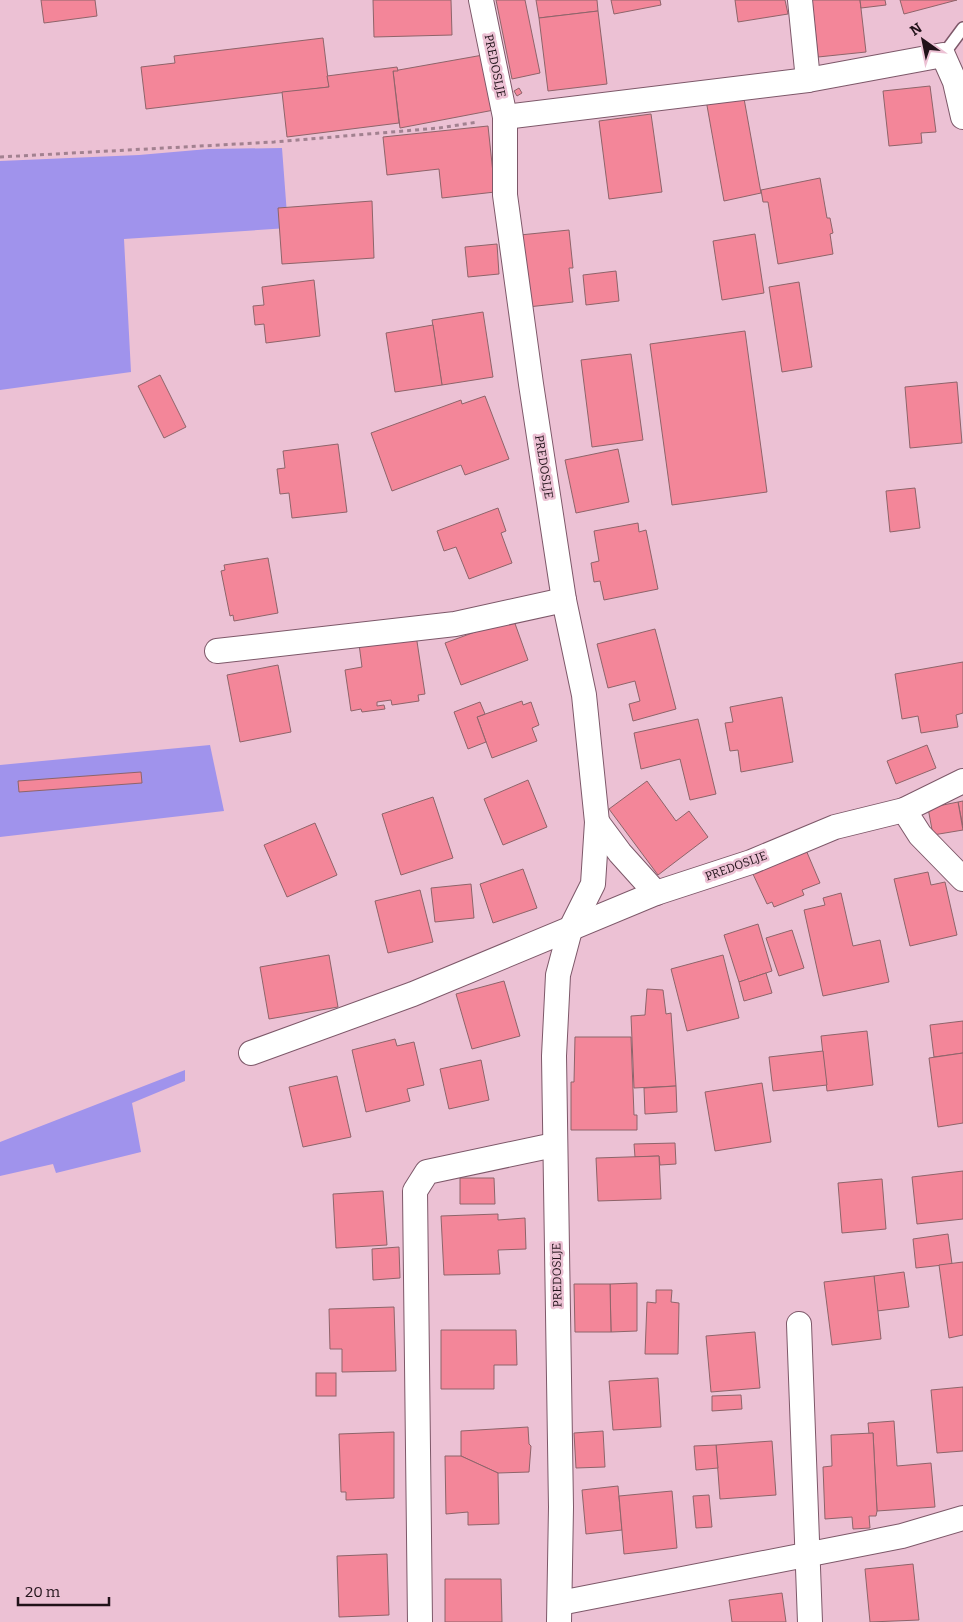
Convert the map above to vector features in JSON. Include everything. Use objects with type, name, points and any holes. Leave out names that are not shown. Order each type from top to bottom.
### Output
[{"type":"street","name":"PREDOSLJE","points":[[481,0],[505,117],[506,195],[531,384],[564,600],[584,695],[597,822],[593,884],[570,930],[558,975],[554,1056],[561,1508],[560,1612]]},
{"type":"street","points":[[800,0],[808,80]]},
{"type":"street","points":[[505,117],[808,80],[943,55],[955,82],[963,117]]},
{"type":"street","points":[[217,651],[455,624],[564,600]]},
{"type":"street","name":"PREDOSLJE","points":[[252,1053],[414,994],[656,893],[751,862],[835,827],[904,810],[963,782]]},
{"type":"street","points":[[904,810],[920,835],[963,879]]},
{"type":"street","points":[[597,822],[620,853],[656,893]]},
{"type":"street","points":[[420,1622],[415,1191],[427,1172],[554,1145]]},
{"type":"street","points":[[799,1324],[810,1622]]},
{"type":"street","points":[[560,1612],[808,1554],[902,1536],[963,1518]]},
{"type":"lane","points":[[943,55],[963,28]]},
{"type":"path","points":[[0,157],[274,142],[439,128],[505,117]]},
{"type":"shaded area","points":[[282,148],[288,228],[124,239],[131,372],[0,390],[0,161],[139,155],[208,149]]},
{"type":"shaded area","points":[[210,745],[224,811],[0,837],[0,765]]},
{"type":"shaded area","points":[[185,1070],[185,1081],[132,1103],[141,1152],[56,1173],[53,1164],[0,1176],[0,1142]]},
{"type":"building","points":[[41,0],[95,0],[97,16],[44,23]]},
{"type":"building","points":[[373,0],[451,0],[452,35],[374,37]]},
{"type":"building","points":[[496,0],[525,0],[540,73],[512,79]]},
{"type":"building","points":[[536,0],[597,0],[598,11],[539,18]]},
{"type":"building","points":[[611,0],[660,0],[661,5],[614,14]]},
{"type":"building","points":[[735,0],[785,0],[788,14],[738,22]]},
{"type":"building","points":[[812,0],[860,0],[866,52],[818,57]]},
{"type":"building","points":[[860,0],[885,0],[886,5],[861,8]]},
{"type":"building","points":[[900,0],[957,0],[904,14]]},
{"type":"building","points":[[598,11],[607,84],[548,91],[539,18]]},
{"type":"building","points":[[323,38],[329,87],[146,109],[141,67],[175,63],[174,56]]},
{"type":"building","points":[[483,55],[494,110],[400,128],[393,71]]},
{"type":"building","points":[[397,67],[398,71],[393,71],[399,123],[287,137],[282,92],[329,87],[327,76]]},
{"type":"building","points":[[930,86],[936,132],[921,133],[922,143],[889,146],[883,91]]},
{"type":"building","points":[[519,88],[522,93],[517,96],[514,91]]},
{"type":"building","points":[[743,93],[761,193],[724,201],[706,100]]},
{"type":"building","points":[[651,114],[662,192],[609,199],[599,121]]},
{"type":"building","points":[[488,126],[495,192],[442,198],[439,169],[387,175],[383,137]]},
{"type":"building","points":[[820,178],[827,218],[830,218],[833,233],[830,234],[833,254],[778,264],[768,202],[763,202],[761,190]]},
{"type":"building","points":[[372,201],[374,258],[282,264],[278,208]]},
{"type":"building","points":[[569,230],[573,268],[569,268],[573,302],[528,307],[520,235]]},
{"type":"building","points":[[755,234],[764,293],[722,300],[713,241]]},
{"type":"building","points":[[497,244],[499,274],[468,277],[465,247]]},
{"type":"building","points":[[616,271],[619,301],[586,305],[583,275]]},
{"type":"building","points":[[314,280],[320,336],[266,343],[264,324],[255,325],[253,306],[264,305],[262,287]]},
{"type":"building","points":[[799,282],[812,367],[782,372],[769,287]]},
{"type":"building","points":[[483,312],[493,377],[442,385],[432,320]]},
{"type":"building","points":[[433,325],[442,385],[395,392],[386,333]]},
{"type":"building","points":[[745,331],[767,492],[672,505],[650,344]]},
{"type":"building","points":[[631,354],[643,440],[592,447],[581,360]]},
{"type":"building","points":[[160,375],[186,427],[164,438],[138,386]]},
{"type":"building","points":[[957,382],[962,443],[910,448],[905,387]]},
{"type":"building","points":[[485,396],[509,459],[465,475],[461,465],[392,491],[371,433],[461,400],[462,404]]},
{"type":"building","points":[[338,444],[347,512],[292,518],[289,493],[280,494],[277,469],[285,468],[283,451]]},
{"type":"building","points":[[618,449],[629,502],[576,513],[565,460]]},
{"type":"building","points":[[915,488],[920,528],[890,532],[886,491]]},
{"type":"building","points":[[498,508],[506,531],[501,533],[512,563],[469,579],[456,547],[444,551],[437,531]]},
{"type":"building","points":[[638,523],[639,532],[646,530],[658,589],[604,600],[600,581],[594,582],[591,563],[599,561],[594,531]]},
{"type":"building","points":[[268,558],[278,613],[234,621],[233,615],[230,616],[221,571],[225,570],[224,565]]},
{"type":"building","points":[[513,618],[528,660],[461,685],[445,643]]},
{"type":"building","points":[[655,629],[676,709],[633,721],[629,704],[640,701],[635,681],[608,688],[597,644]]},
{"type":"building","points":[[416,635],[425,694],[418,695],[419,701],[392,705],[391,700],[377,702],[377,706],[384,705],[385,709],[362,712],[361,709],[351,711],[345,670],[362,667],[359,644]]},
{"type":"building","points":[[963,662],[963,713],[956,715],[958,727],[921,733],[918,716],[902,719],[895,674]]},
{"type":"building","points":[[278,665],[291,732],[240,742],[227,675]]},
{"type":"building","points":[[782,697],[793,762],[741,772],[738,750],[730,751],[725,723],[733,722],[730,707]]},
{"type":"building","points":[[522,701],[523,705],[531,702],[539,725],[532,728],[537,741],[492,758],[477,717]]},
{"type":"building","points":[[480,702],[485,714],[477,717],[486,742],[468,749],[454,712]]},
{"type":"building","points":[[698,719],[716,794],[690,800],[680,759],[641,769],[634,733]]},
{"type":"building","points":[[927,745],[936,768],[896,784],[887,761]]},
{"type":"building","points":[[141,772],[142,783],[19,792],[18,781]]},
{"type":"building","points":[[528,780],[547,827],[503,845],[484,799]]},
{"type":"building","points":[[647,781],[676,821],[689,811],[708,837],[658,875],[609,809]]},
{"type":"building","points":[[433,797],[453,858],[401,875],[382,814]]},
{"type":"building","points":[[963,801],[963,827],[958,802]]},
{"type":"building","points":[[958,802],[963,830],[933,835],[928,808]]},
{"type":"building","points":[[315,823],[337,875],[287,897],[264,845]]},
{"type":"building","points":[[806,850],[820,883],[802,890],[804,895],[774,907],[772,902],[767,904],[752,872]]},
{"type":"building","points":[[523,869],[537,908],[493,923],[480,884]]},
{"type":"building","points":[[928,872],[931,885],[945,882],[957,935],[910,946],[894,879]]},
{"type":"building","points":[[471,884],[474,918],[435,922],[431,888]]},
{"type":"building","points":[[420,890],[433,942],[388,953],[375,901]]},
{"type":"building","points":[[841,893],[853,946],[880,940],[889,982],[823,996],[804,910],[825,905],[823,898]]},
{"type":"building","points":[[758,924],[772,971],[739,982],[724,935]]},
{"type":"building","points":[[792,930],[804,968],[779,976],[766,938]]},
{"type":"building","points":[[329,955],[338,1007],[269,1019],[260,967]]},
{"type":"building","points":[[723,955],[739,1018],[687,1031],[671,969]]},
{"type":"building","points":[[766,973],[772,993],[744,1001],[739,982]]},
{"type":"building","points":[[504,981],[520,1036],[472,1049],[456,994]]},
{"type":"building","points":[[647,989],[663,990],[666,1014],[671,1013],[676,1086],[634,1088],[631,1016],[645,1015]]},
{"type":"building","points":[[963,1021],[963,1053],[934,1057],[930,1025]]},
{"type":"building","points":[[867,1031],[873,1085],[827,1091],[821,1036]]},
{"type":"building","points":[[575,1037],[631,1037],[634,1115],[637,1115],[637,1130],[571,1130],[571,1082],[574,1082]]},
{"type":"building","points":[[395,1039],[397,1046],[414,1042],[424,1085],[407,1089],[410,1101],[366,1112],[352,1050]]},
{"type":"building","points":[[823,1051],[827,1085],[773,1091],[769,1057]]},
{"type":"building","points":[[963,1053],[963,1123],[938,1127],[929,1058]]},
{"type":"building","points":[[481,1060],[489,1100],[449,1109],[440,1069]]},
{"type":"building","points":[[337,1076],[351,1137],[303,1147],[289,1087]]},
{"type":"building","points":[[762,1083],[771,1142],[715,1151],[705,1092]]},
{"type":"building","points":[[676,1086],[677,1112],[645,1114],[644,1088]]},
{"type":"building","points":[[675,1143],[676,1164],[660,1165],[659,1156],[635,1157],[634,1144]]},
{"type":"building","points":[[659,1156],[661,1199],[598,1201],[596,1158]]},
{"type":"building","points":[[963,1171],[963,1219],[917,1224],[912,1177]]},
{"type":"building","points":[[460,1178],[494,1178],[495,1204],[460,1204]]},
{"type":"building","points":[[882,1179],[886,1229],[842,1233],[838,1183]]},
{"type":"building","points":[[383,1191],[387,1245],[336,1248],[333,1194]]},
{"type":"building","points":[[498,1214],[498,1220],[525,1218],[526,1249],[498,1250],[500,1274],[444,1275],[441,1216]]},
{"type":"building","points":[[948,1234],[952,1264],[916,1268],[913,1239]]},
{"type":"building","points":[[399,1247],[400,1278],[373,1280],[372,1249]]},
{"type":"building","points":[[963,1262],[963,1335],[949,1338],[939,1265]]},
{"type":"building","points":[[904,1272],[909,1307],[877,1311],[874,1276]]},
{"type":"building","points":[[874,1276],[881,1339],[832,1345],[824,1282]]},
{"type":"building","points":[[637,1283],[637,1331],[611,1332],[610,1284]]},
{"type":"building","points":[[574,1284],[610,1284],[611,1332],[575,1332]]},
{"type":"building","points":[[656,1290],[672,1290],[671,1302],[679,1303],[678,1354],[645,1354],[647,1302],[656,1303]]},
{"type":"building","points":[[394,1307],[396,1371],[342,1372],[342,1349],[330,1349],[329,1309]]},
{"type":"building","points":[[441,1330],[516,1330],[517,1365],[494,1365],[494,1389],[441,1389]]},
{"type":"building","points":[[755,1332],[760,1388],[711,1392],[706,1336]]},
{"type":"building","points":[[316,1373],[336,1373],[336,1396],[316,1396]]},
{"type":"building","points":[[658,1378],[661,1427],[613,1430],[609,1381]]},
{"type":"building","points":[[963,1387],[963,1451],[937,1453],[931,1390]]},
{"type":"building","points":[[741,1395],[742,1409],[712,1411],[712,1396]]},
{"type":"building","points":[[894,1421],[897,1466],[931,1463],[935,1507],[877,1511],[873,1433],[869,1434],[868,1423]]},
{"type":"building","points":[[528,1427],[529,1444],[531,1446],[529,1472],[498,1473],[461,1456],[461,1431]]},
{"type":"building","points":[[603,1431],[605,1467],[576,1468],[574,1433]]},
{"type":"building","points":[[394,1432],[394,1498],[346,1500],[346,1492],[341,1492],[339,1434]]},
{"type":"building","points":[[873,1433],[877,1511],[876,1516],[869,1516],[870,1528],[853,1529],[852,1517],[825,1519],[823,1467],[832,1466],[831,1435]]},
{"type":"building","points":[[772,1441],[776,1495],[720,1499],[716,1445]]},
{"type":"building","points":[[716,1445],[718,1468],[696,1470],[694,1446]]},
{"type":"building","points":[[445,1456],[461,1456],[498,1473],[499,1524],[468,1525],[468,1512],[446,1514]]},
{"type":"building","points":[[618,1486],[622,1530],[586,1534],[582,1490]]},
{"type":"building","points":[[672,1491],[677,1548],[624,1554],[619,1496]]},
{"type":"building","points":[[709,1495],[712,1527],[696,1528],[693,1496]]},
{"type":"building","points":[[387,1554],[389,1615],[339,1617],[337,1556]]},
{"type":"building","points":[[913,1564],[919,1620],[870,1622],[865,1569]]},
{"type":"building","points":[[445,1579],[501,1579],[502,1622],[445,1622]]},
{"type":"building","points":[[782,1593],[786,1622],[732,1622],[729,1600]]}]
